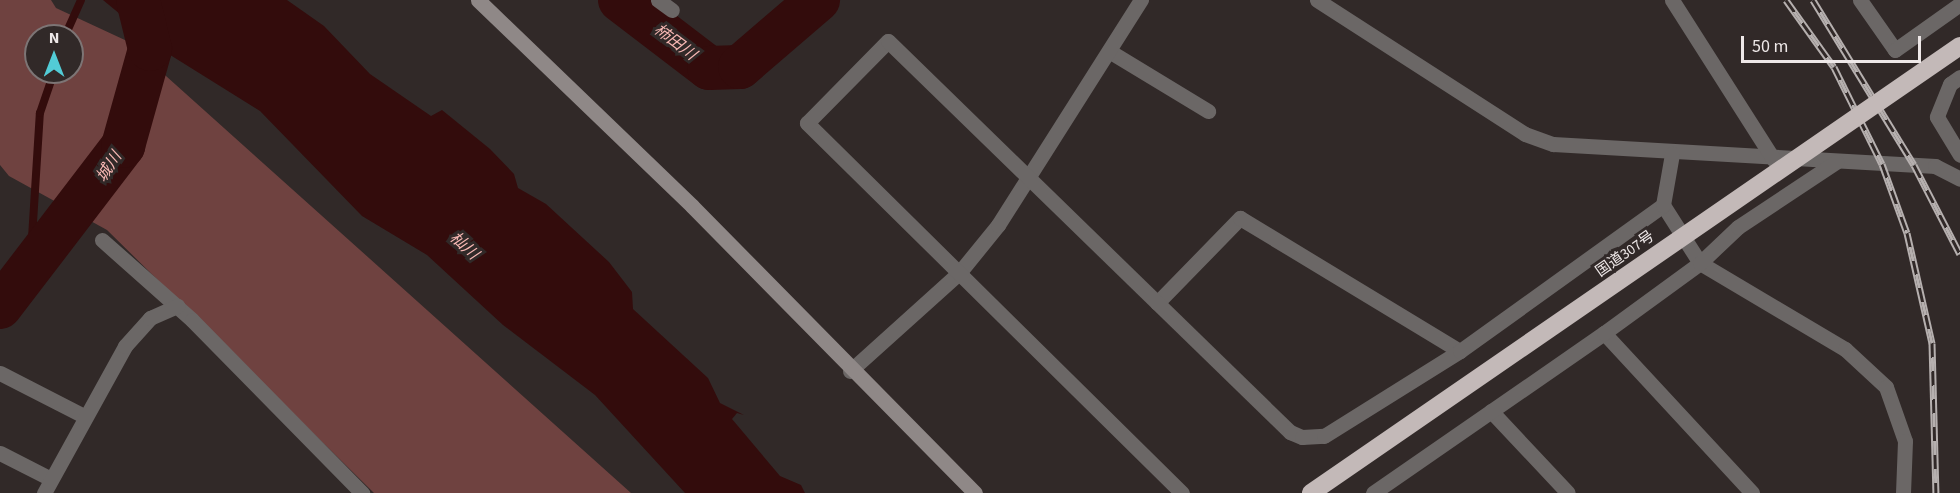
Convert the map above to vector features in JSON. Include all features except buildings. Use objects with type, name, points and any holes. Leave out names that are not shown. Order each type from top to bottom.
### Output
[{"type":"highway","name":"国道307号","points":[[1311,493],[1960,46]]},
{"type":"street","points":[[477,0],[692,206],[850,371],[975,493]]},
{"type":"street","points":[[658,0],[672,10]]},
{"type":"street","points":[[850,371],[958,273],[1030,177],[1141,0]]},
{"type":"street","points":[[1317,0],[1525,134],[1553,144],[1774,160],[1935,166],[1960,179]]},
{"type":"street","points":[[1672,0],[1774,160]]},
{"type":"street","points":[[1860,0],[1895,50],[1960,4]]},
{"type":"street","points":[[1182,493],[807,123],[888,41],[1290,432],[1302,437],[1324,436],[1460,351],[1664,205]]},
{"type":"street","points":[[1109,51],[1208,111]]},
{"type":"street","points":[[1960,77],[1950,84],[1937,117],[1960,155]]},
{"type":"street","points":[[1672,154],[1664,205],[1700,263],[1845,349],[1875,374],[1895,405],[1905,441],[1903,493]]},
{"type":"street","points":[[1375,493],[1700,263],[1738,227],[1836,162]]},
{"type":"street","points":[[1157,303],[1240,218],[1460,351]]},
{"type":"street","points":[[102,240],[177,306],[362,493]]},
{"type":"street","points":[[44,493],[84,416],[125,346],[150,318],[177,306]]},
{"type":"street","points":[[1604,333],[1752,493]]},
{"type":"street","points":[[0,373],[84,416]]},
{"type":"street","points":[[1491,411],[1568,493]]},
{"type":"street","points":[[0,453],[51,479]]},
{"type":"shaded area","points":[[0,0],[51,0],[56,8],[127,41],[631,493],[374,493],[107,230],[9,176],[0,165]]},
{"type":"water","name":"杣川","points":[[103,0],[287,0],[324,26],[370,74],[431,116],[442,110],[490,149],[514,174],[518,188],[546,204],[609,262],[632,292],[633,309],[708,378],[720,403],[744,415],[737,413],[732,419],[780,476],[801,485],[805,493],[685,493],[595,395],[503,325],[427,255],[362,216],[260,111],[167,53]]},
{"type":"waterway","points":[[70,24],[81,0]]},
{"type":"waterway","name":"城川","points":[[0,307],[123,146],[150,49],[138,0]]},
{"type":"waterway","name":"柿田川","points":[[620,0],[709,68],[740,67],[818,0]]},
{"type":"waterway","points":[[30,270],[40,113],[50,84]]},
{"type":"railway","points":[[1786,0],[1834,67],[1882,164],[1907,233],[1932,343],[1936,493]]},
{"type":"railway","points":[[1813,0],[1914,165],[1960,254]]}]
